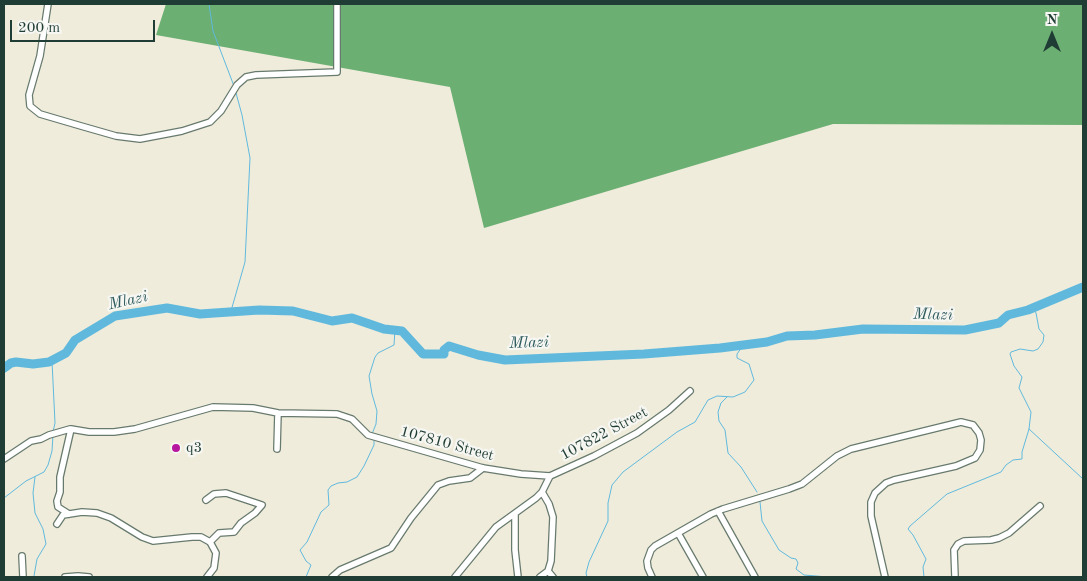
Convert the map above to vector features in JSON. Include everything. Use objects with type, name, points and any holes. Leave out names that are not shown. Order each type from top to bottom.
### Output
[{"type":"street","points":[[48,4],[40,56],[29,95],[30,106],[40,114],[116,136],[132,138],[146,138],[203,125],[218,115],[233,89],[246,77],[337,72],[337,4]]},
{"type":"street","name":"107822 Street","points":[[550,476],[594,456],[637,433],[671,408],[690,391]]},
{"type":"street","points":[[4,459],[31,441],[41,440],[49,435],[70,429],[90,432],[114,432],[135,429],[213,407],[253,408],[278,413],[278,449]]},
{"type":"street","name":"107810 Street","points":[[278,413],[320,413],[346,416],[356,422],[368,435],[483,468],[550,476]]},
{"type":"street","points":[[652,577],[647,561],[651,550],[718,511],[802,484],[837,456],[851,449],[960,422],[973,425],[979,433],[981,440],[980,451],[975,458],[956,466],[894,480],[886,483],[875,493],[871,502],[871,516],[885,577]]},
{"type":"street","points":[[69,514],[58,507],[57,501],[70,429]]},
{"type":"street","points":[[332,577],[340,570],[391,548],[411,518],[438,485],[449,481],[470,478],[479,473],[483,468]]},
{"type":"street","points":[[455,577],[492,532],[542,492],[550,476]]},
{"type":"street","points":[[540,577],[548,571],[551,561],[553,517],[550,504],[542,492]]},
{"type":"street","points":[[206,500],[214,494],[226,493],[262,505],[255,513],[241,523],[234,532],[219,533],[210,542]]},
{"type":"street","points":[[955,577],[954,550],[958,544],[964,541],[991,540],[1009,533],[1040,506]]},
{"type":"street","points":[[718,511],[755,577]]},
{"type":"street","points":[[57,524],[61,517],[69,514],[91,512],[103,514],[142,537],[153,541],[197,536],[210,542],[215,550],[214,568],[207,577]]},
{"type":"street","points":[[514,514],[518,577]]},
{"type":"street","points":[[678,533],[703,577]]},
{"type":"street","points":[[22,556],[23,577]]},
{"type":"street","points":[[548,571],[553,577]]},
{"type":"street","points":[[65,577],[88,577]]},
{"type":"green space","points":[[166,4],[1083,4],[1083,125],[833,124],[484,228],[450,87],[156,35]]},
{"type":"waterway","points":[[209,4],[213,31],[234,86]]},
{"type":"waterway","points":[[231,311],[245,262],[250,158],[236,93]]},
{"type":"waterway","name":"Mlazi","points":[[4,368],[16,362],[33,364],[49,362],[66,353],[75,340],[115,316],[167,308],[200,314],[259,310],[293,311],[332,321],[352,318],[384,329],[402,331],[423,354],[444,354],[444,350],[449,346],[478,355],[505,360],[644,354],[720,348],[767,342],[787,336],[815,335],[863,329],[965,330],[999,323],[1008,315],[1028,310],[1083,287]]},
{"type":"waterway","points":[[924,577],[923,567],[926,559],[908,529],[910,526],[947,494],[1001,472],[1013,460],[1022,459],[1031,412],[1019,388],[1022,377],[1014,366],[1010,354],[1020,349],[1033,351],[1038,349],[1043,342],[1044,335],[1039,329],[1036,313],[1033,308]]},
{"type":"waterway","points":[[372,434],[376,424],[377,411],[369,376],[378,353],[394,345],[395,330]]},
{"type":"waterway","points":[[587,577],[586,573],[589,562],[608,521],[608,503],[612,485],[623,472],[677,432],[695,422],[708,400],[717,396],[733,397],[745,392],[754,380],[749,364],[737,358],[737,354],[744,344]]},
{"type":"waterway","points":[[52,361],[55,423],[53,432]]},
{"type":"waterway","points":[[727,397],[721,403],[718,412],[719,421],[725,430],[728,453],[741,467],[757,492]]},
{"type":"waterway","points":[[1029,429],[1083,479]]},
{"type":"waterway","points":[[4,498],[26,481],[44,472],[52,451],[53,435]]},
{"type":"waterway","points":[[306,577],[311,565],[306,561],[300,550],[307,542],[321,512],[329,505],[328,490],[331,486],[357,477],[374,445],[374,441]]},
{"type":"waterway","points":[[34,576],[37,559],[46,544],[43,529],[35,513],[33,493],[35,477]]},
{"type":"waterway","points":[[760,502],[762,521],[779,550],[796,559],[798,563],[796,569],[804,575],[828,577]]},
{"type":"place","name":"q3","points":[[176,448]]}]
